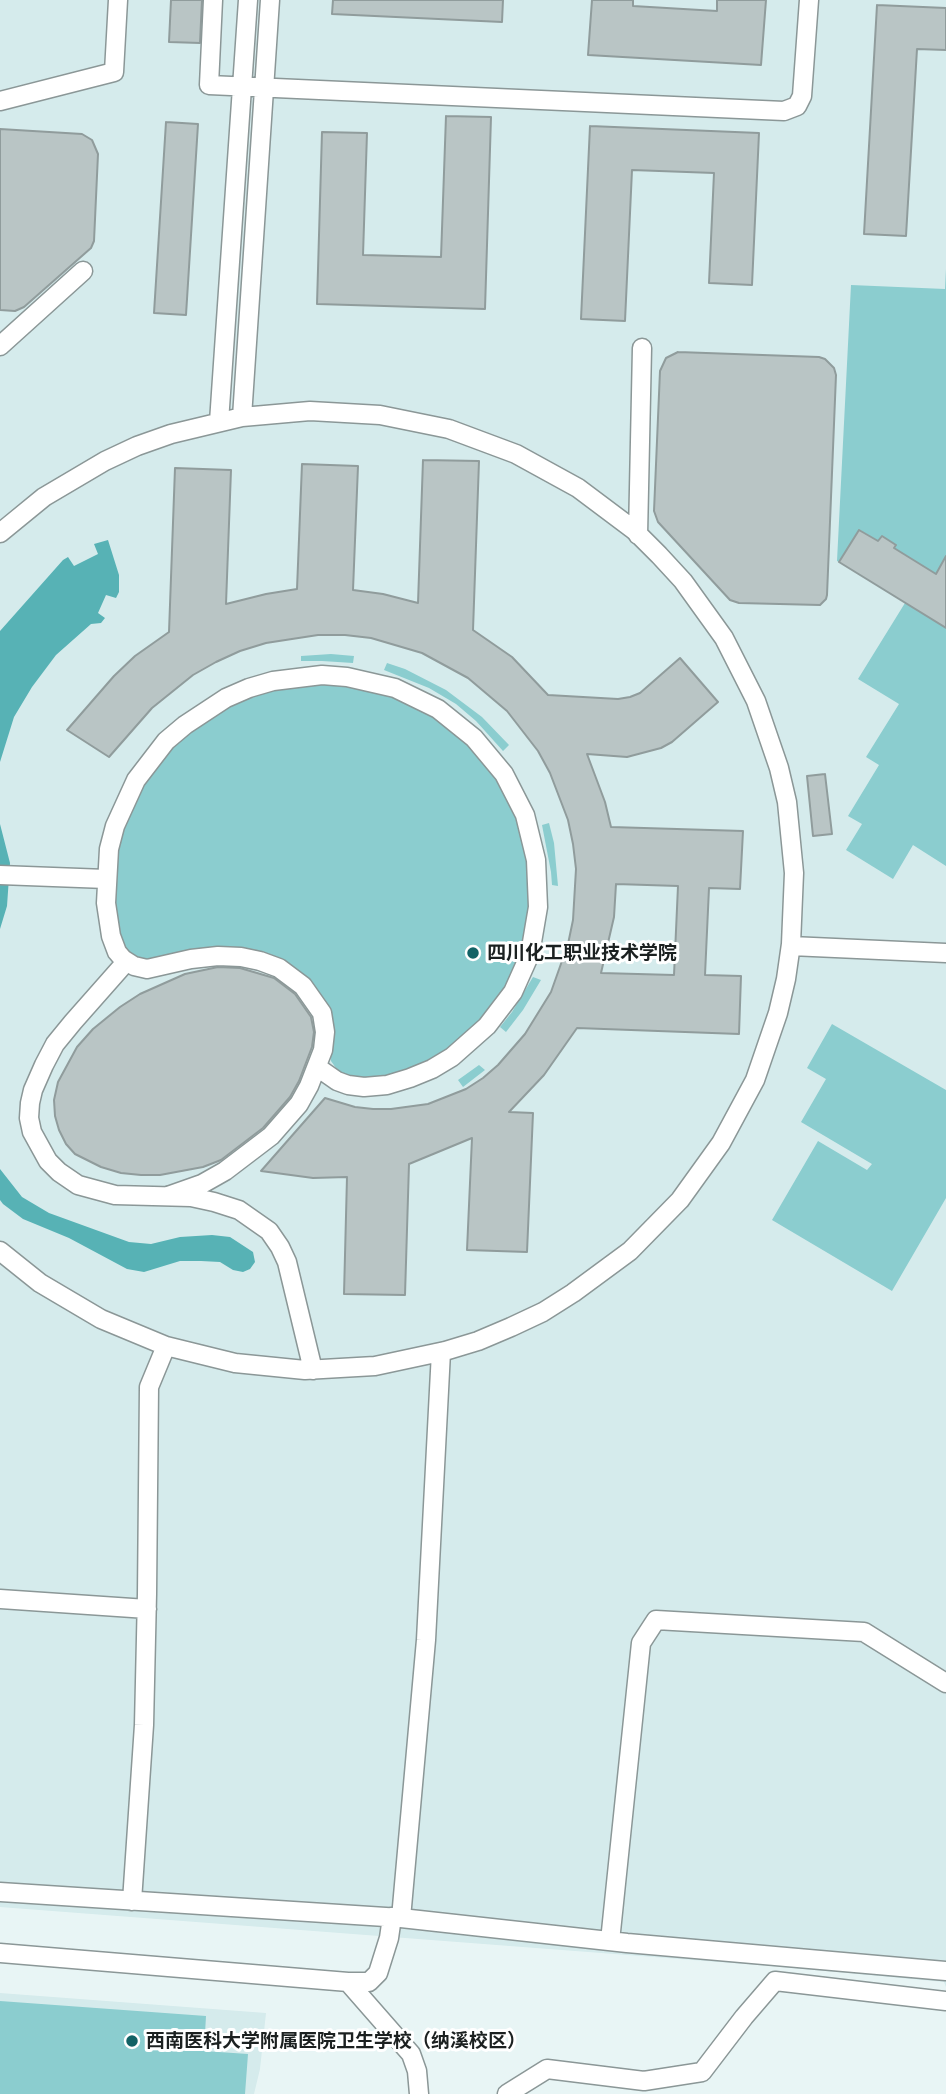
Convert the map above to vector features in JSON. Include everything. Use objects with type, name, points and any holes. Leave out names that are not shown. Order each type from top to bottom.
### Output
[{"type":"street","points":[[0,101],[114,72],[118,0]]},
{"type":"street","points":[[213,0],[209,85],[784,111],[797,106],[803,96],[809,0]]},
{"type":"street","points":[[219,422],[248,0]]},
{"type":"street","points":[[242,417],[271,0]]},
{"type":"street","points":[[0,346],[83,271]]},
{"type":"street","points":[[638,535],[642,348]]},
{"type":"street","points":[[0,533],[44,497],[105,461],[171,434],[242,417],[298,412],[380,415],[449,429],[505,449],[547,470],[606,508],[638,535],[683,581],[724,638],[751,690],[769,734],[784,791],[792,838],[794,908],[791,946],[778,1013],[755,1080],[721,1143],[680,1200],[630,1251],[573,1293],[543,1312],[511,1327],[441,1352],[375,1366],[313,1370],[235,1363],[166,1346],[111,1324],[40,1283],[0,1251]]},
{"type":"street","points":[[168,1196],[202,1184],[225,1171],[271,1136],[299,1104],[317,1067],[325,1032],[322,1013],[303,986],[279,968],[241,957],[218,956],[191,959],[147,970],[126,962],[117,952],[111,936],[106,903],[109,849],[115,826],[136,780],[150,760],[166,741],[195,717],[249,688],[273,681],[322,675],[371,681],[395,688],[428,703],[457,722],[490,755],[525,815],[532,837],[538,907],[530,954],[513,992],[488,1026],[461,1049],[432,1069],[387,1085],[348,1085],[317,1067]]},
{"type":"street","points":[[8,875],[106,879]]},
{"type":"street","points":[[791,946],[946,953]]},
{"type":"street","points":[[126,962],[55,1044],[33,1090],[29,1118],[32,1132],[48,1161],[78,1185],[115,1195],[202,1199],[239,1210],[269,1231],[287,1262],[313,1370]]},
{"type":"street","points":[[132,1901],[144,1725],[149,1387],[166,1346]]},
{"type":"street","points":[[0,1952],[348,1982],[369,1982],[378,1973],[397,1918],[426,1640],[441,1352]]},
{"type":"street","points":[[0,1600],[147,1609]]},
{"type":"street","points":[[610,1941],[641,1643],[656,1620],[864,1632],[946,1683]]},
{"type":"street","points":[[0,1892],[397,1918],[610,1941],[946,1971]]},
{"type":"street","points":[[507,2094],[547,2070],[644,2081],[702,2072],[775,1981],[946,2001]]},
{"type":"street","points":[[348,1982],[411,2054],[417,2071],[419,2094]]},
{"type":"shaded area","name":"四川化工职业技术学院","points":[[0,0],[946,0],[946,1987],[944,1982],[771,1966],[0,1907]]},
{"type":"shaded area","points":[[946,269],[946,573],[939,569],[936,574],[915,561],[907,574],[886,561],[896,545],[882,536],[878,541],[860,530],[839,562],[851,285],[945,289]]},
{"type":"shaded area","points":[[108,540],[119,575],[119,592],[116,598],[106,595],[98,613],[105,618],[101,623],[91,624],[56,655],[32,687],[14,717],[0,762],[0,631],[63,560],[68,557],[74,566],[98,554],[94,544]]},
{"type":"shaded area","points":[[905,603],[946,627],[946,866],[913,845],[893,879],[846,850],[862,824],[848,816],[879,765],[866,757],[899,704],[858,679]]},
{"type":"shaded area","points":[[301,656],[354,656],[353,663],[301,661]]},
{"type":"shaded area","points":[[387,663],[446,690],[482,717],[509,745],[503,751],[476,721],[456,704],[429,688],[384,670]]},
{"type":"shaded area","points":[[298,682],[370,686],[435,713],[486,758],[520,817],[533,884],[525,952],[497,1007],[449,1052],[386,1079],[351,1079],[338,1071],[331,1061],[329,1050],[331,1032],[282,964],[157,962],[129,958],[117,935],[111,902],[114,850],[129,805],[170,745],[229,703]]},
{"type":"shaded area","points":[[549,823],[554,843],[558,886],[552,885],[542,825]]},
{"type":"shaded area","points":[[0,824],[10,863],[7,906],[0,929]]},
{"type":"shaded area","points":[[533,977],[541,980],[506,1032],[500,1027]]},
{"type":"shaded area","points":[[832,1024],[946,1090],[946,1198],[892,1291],[772,1220],[818,1141],[867,1170],[872,1164],[801,1122],[826,1079],[807,1068]]},
{"type":"shaded area","points":[[479,1065],[485,1070],[463,1087],[458,1080]]},
{"type":"shaded area","points":[[0,1169],[22,1197],[49,1213],[129,1242],[151,1244],[180,1237],[230,1237],[253,1252],[255,1262],[250,1269],[243,1272],[233,1270],[220,1262],[201,1261],[180,1261],[144,1272],[127,1269],[69,1238],[23,1219],[3,1204],[0,1200]]},
{"type":"shaded area","name":"西南医科大学附属医院卫生学校（纳溪校区）","points":[[0,1993],[266,2013],[260,2069],[254,2094],[0,2094]]},
{"type":"shaded area","name":"西南医科大学附属医院卫生学校（纳溪校区）","points":[[0,2001],[206,2016],[204,2051],[248,2054],[245,2094],[0,2094]]},
{"type":"building","points":[[171,0],[202,0],[200,43],[169,42]]},
{"type":"building","points":[[333,0],[503,0],[502,22],[332,14]]},
{"type":"building","points":[[592,0],[633,0],[633,6],[717,11],[717,0],[766,0],[761,65],[588,55]]},
{"type":"building","points":[[877,5],[946,8],[946,50],[917,49],[906,236],[864,234]]},
{"type":"building","points":[[446,116],[491,117],[485,309],[317,304],[322,132],[367,133],[363,255],[441,257]]},
{"type":"building","points":[[166,122],[198,124],[186,315],[154,313]]},
{"type":"building","points":[[590,126],[759,133],[752,285],[709,283],[714,173],[632,170],[625,321],[581,319]]},
{"type":"building","points":[[0,129],[82,134],[92,140],[98,154],[94,241],[91,248],[24,307],[15,311],[0,310]]},
{"type":"building","points":[[678,352],[819,357],[834,368],[836,375],[827,595],[820,605],[739,603],[730,600],[658,522],[654,511],[660,371],[666,358]]},
{"type":"building","points":[[423,460],[479,461],[473,630],[512,657],[548,695],[618,699],[630,697],[640,693],[680,658],[718,702],[672,742],[661,748],[627,757],[587,754],[605,802],[611,827],[743,831],[740,889],[709,888],[705,975],[741,976],[739,1034],[577,1028],[544,1075],[509,1112],[533,1113],[527,1252],[467,1250],[472,1138],[409,1164],[405,1295],[344,1294],[347,1177],[313,1178],[261,1171],[325,1098],[373,1109],[428,1104],[466,1089],[483,1078],[525,1034],[551,992],[568,944],[573,920],[576,869],[573,844],[568,820],[550,773],[538,751],[507,711],[468,678],[422,653],[371,638],[345,635],[318,635],[266,643],[216,662],[193,675],[152,708],[109,757],[67,730],[114,676],[135,656],[169,632],[175,468],[231,470],[226,604],[297,589],[302,464],[358,466],[353,590],[418,603]],"holes":[[[616,884],[678,886],[674,975],[601,973],[614,917]]]},
{"type":"building","points":[[859,530],[878,541],[882,536],[896,545],[894,548],[936,574],[946,556],[946,628],[839,562]]},
{"type":"building","points":[[825,774],[832,834],[813,836],[807,776]]},
{"type":"building","points":[[218,967],[240,968],[274,978],[295,994],[311,1017],[314,1032],[312,1047],[290,1097],[263,1128],[221,1160],[203,1167],[160,1175],[121,1173],[75,1154],[59,1130],[54,1100],[58,1082],[77,1047],[93,1029],[140,994],[185,974]]},
{"type":"place","name":"四川化工职业技术学院","points":[[473,953]]},
{"type":"place","name":"西南医科大学附属医院卫生学校（纳溪校区）","points":[[132,2041]]}]
